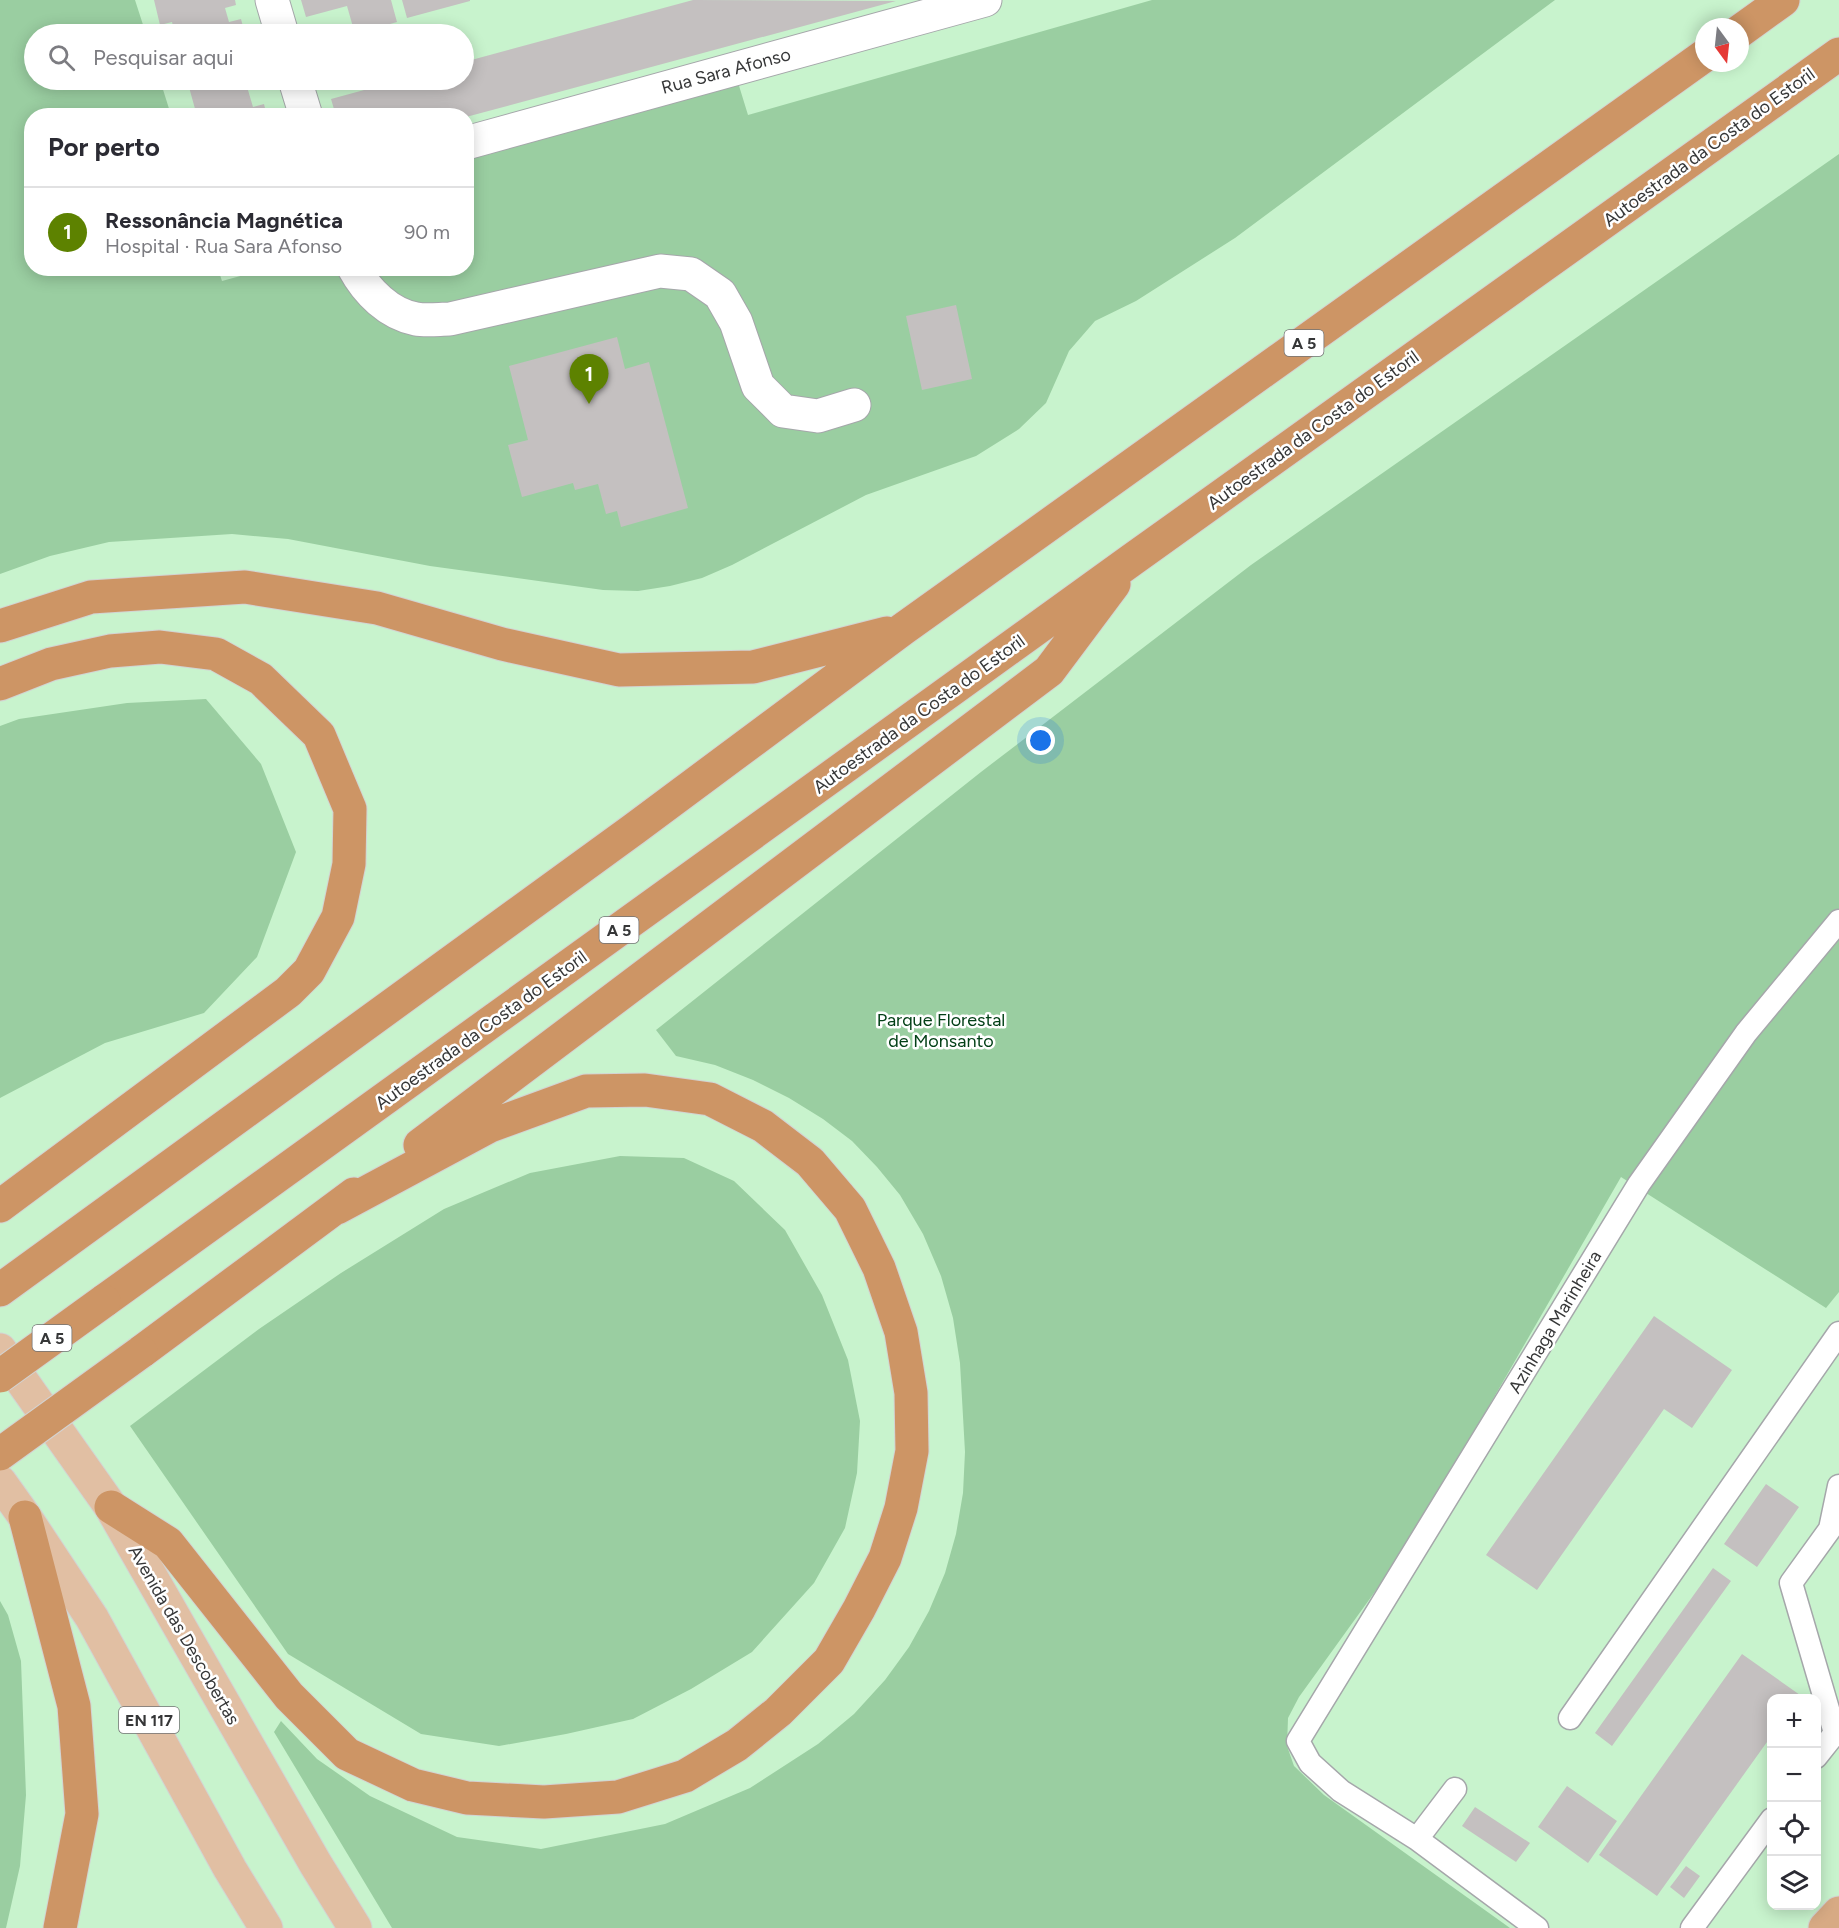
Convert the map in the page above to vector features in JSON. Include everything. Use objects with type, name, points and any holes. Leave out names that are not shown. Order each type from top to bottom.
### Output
[{"type":"highway","points":[[1749,25],[1783,0]]},
{"type":"highway","name":"Autoestrada da Costa do Estoril","points":[[0,1376],[1133,559],[1839,54]]},
{"type":"highway","name":"A 5","points":[[0,1290],[634,829],[903,629],[1695,62]]},
{"type":"highway","points":[[0,1454],[337,1208],[1049,672],[1133,559]]},
{"type":"highway","points":[[0,626],[92,597],[245,587],[377,608],[502,644],[618,670],[753,667],[903,629]]},
{"type":"highway","points":[[0,684],[51,664],[110,651],[160,647],[216,654],[261,679],[319,735],[350,809],[349,864],[338,917],[309,971],[288,992],[0,1206]]},
{"type":"highway","points":[[111,1507],[168,1543],[289,1696],[347,1754],[413,1785],[467,1798],[544,1802],[618,1797],[685,1776],[737,1745],[778,1712],[829,1661],[885,1558],[901,1508],[912,1451],[910,1393],[901,1332],[879,1268],[850,1209],[810,1162],[763,1126],[710,1099],[645,1090],[586,1091],[490,1126],[337,1208]]},
{"type":"highway","points":[[26,1517],[74,1706],[82,1814],[60,1928]]},
{"type":"highway","points":[[1825,1928],[1839,1913]]},
{"type":"main road","name":"Avenida das Descobertas","points":[[0,1350],[111,1507],[315,1863],[355,1928]]},
{"type":"main road","name":"EN 117","points":[[0,1482],[26,1517],[92,1618],[230,1869],[266,1928]]},
{"type":"street","points":[[272,0],[279,24]]},
{"type":"street","name":"Rua Sara Afonso","points":[[474,141],[985,0]]},
{"type":"street","points":[[298,90],[304,108]]},
{"type":"street","points":[[358,276],[363,284],[386,306],[416,319],[450,319],[660,271],[692,274],[720,294],[736,322],[758,386],[783,411],[818,416],[854,405]]},
{"type":"lane","name":"Azinhaga Marinheira","points":[[1418,1839],[1341,1791],[1310,1762],[1298,1741],[1639,1184],[1746,1033],[1839,921]]},
{"type":"lane","points":[[1570,1719],[1839,1333]]},
{"type":"lane","points":[[1821,1750],[1834,1732],[1791,1583],[1830,1529],[1839,1486]]},
{"type":"lane","points":[[1455,1789],[1418,1839],[1537,1928]]},
{"type":"lane","points":[[1692,1928],[1767,1826]]},
{"type":"green space","name":"Parque Florestal de Monsanto","points":[[0,0],[1839,0],[1839,1928],[0,1928]]},
{"type":"green space","points":[[0,0],[135,0],[143,24],[24,24],[24,90],[163,90],[169,108],[24,108],[24,276],[220,276],[222,281],[240,276],[474,276],[474,148],[736,76],[748,115],[1152,0],[1555,0],[1235,238],[1136,301],[1095,321],[1069,351],[1046,403],[1019,429],[976,456],[866,495],[732,565],[702,578],[638,591],[603,590],[430,566],[288,539],[232,534],[109,542],[50,556],[0,574]]},
{"type":"green space","points":[[1839,154],[1839,1292],[1826,1308],[1621,1177],[1410,1543],[1299,1697],[1288,1718],[1287,1746],[1294,1766],[1324,1795],[1510,1928],[392,1928],[274,1732],[281,1721],[317,1759],[370,1796],[457,1837],[541,1849],[665,1824],[750,1788],[818,1744],[854,1714],[885,1680],[909,1647],[929,1611],[945,1573],[956,1534],[963,1493],[965,1452],[960,1363],[953,1318],[941,1276],[923,1234],[900,1195],[852,1141],[823,1119],[789,1098],[753,1080],[715,1065],[676,1056],[656,1030],[981,772],[1251,565]]},
{"type":"green space","points":[[206,699],[261,764],[296,852],[257,957],[204,1013],[105,1043],[0,1098],[0,726],[19,719],[127,703]]},
{"type":"green space","points":[[620,1156],[684,1158],[734,1181],[785,1230],[822,1295],[848,1360],[860,1421],[857,1473],[845,1528],[814,1583],[752,1652],[691,1689],[633,1719],[499,1746],[421,1734],[288,1654],[130,1426],[259,1329],[341,1273],[444,1209],[530,1173]]},
{"type":"green space","points":[[0,1601],[8,1615],[21,1661],[26,1795],[20,1866],[6,1928],[0,1928]]},
{"type":"building","points":[[154,0],[235,0],[236,5],[225,8],[229,22],[241,19],[242,24],[172,24],[172,22],[160,24]]},
{"type":"building","points":[[301,0],[391,0],[397,22],[352,24],[347,6],[306,17]]},
{"type":"building","points":[[402,0],[470,0],[470,1],[407,18]]},
{"type":"building","points":[[693,0],[896,1],[474,115],[474,108],[334,108],[331,99],[364,90],[474,90],[474,59]]},
{"type":"building","points":[[190,90],[248,90],[253,107],[264,104],[265,108],[195,108]]},
{"type":"building","points":[[956,305],[972,379],[922,390],[906,316]]},
{"type":"building","points":[[617,337],[625,369],[649,362],[688,508],[621,527],[617,511],[606,514],[598,484],[575,490],[573,483],[522,497],[508,445],[528,440],[509,366]]},
{"type":"building","points":[[1654,1316],[1732,1370],[1692,1428],[1664,1409],[1537,1590],[1486,1555]]},
{"type":"building","points":[[1766,1484],[1799,1507],[1757,1567],[1724,1544]]},
{"type":"building","points":[[1713,1568],[1731,1581],[1612,1746],[1595,1733]]},
{"type":"building","points":[[1742,1654],[1799,1694],[1767,1694],[1767,1742],[1657,1896],[1599,1855]]},
{"type":"building","points":[[1567,1786],[1617,1821],[1588,1863],[1538,1827]]},
{"type":"building","points":[[1475,1807],[1530,1843],[1516,1862],[1462,1826]]},
{"type":"building","points":[[1686,1866],[1700,1876],[1684,1898],[1670,1887]]},
{"type":"place","name":"Ressonância Magnética","points":[[589,404]]}]
